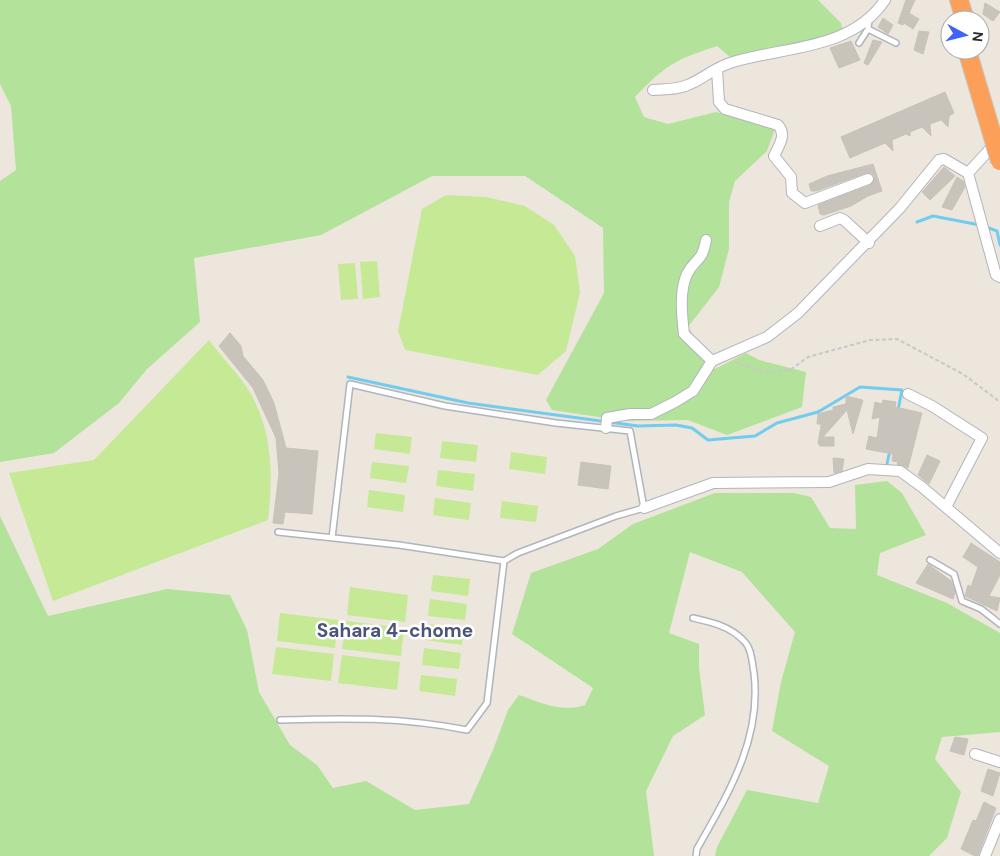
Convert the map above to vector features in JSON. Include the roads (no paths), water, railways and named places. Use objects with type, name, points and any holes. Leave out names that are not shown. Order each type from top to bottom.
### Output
[{"type":"highway","points":[[970,60],[1000,161]]},
{"type":"highway","points":[[977,60],[1000,139]]},
{"type":"street","points":[[653,90],[672,89],[689,85],[730,63],[793,50],[847,34],[869,24],[885,0]]},
{"type":"street","points":[[717,69],[719,102],[725,109],[778,125],[782,130],[783,137],[774,156],[791,177],[792,193],[805,204],[868,179]]},
{"type":"street","points":[[968,174],[990,149],[1000,145]]},
{"type":"street","points":[[606,428],[607,418],[630,414],[651,414],[694,391],[716,359],[766,337],[798,313],[869,242],[900,208],[939,160],[944,159],[968,174],[996,275],[1000,277]]},
{"type":"street","points":[[820,226],[840,218],[869,242]]},
{"type":"street","points":[[706,240],[704,255],[687,274],[682,315],[684,334],[716,359]]},
{"type":"street","points":[[908,394],[932,406],[982,438],[946,507]]},
{"type":"street","points":[[644,508],[713,483],[829,482],[868,469],[900,471],[1000,553]]},
{"type":"street","points":[[975,754],[1000,762]]},
{"type":"street","points":[[985,856],[1000,819]]},
{"type":"lane","points":[[859,43],[869,24],[896,42]]},
{"type":"lane","points":[[278,532],[332,538],[399,545],[504,561],[518,553],[616,516],[644,508],[630,430],[445,406],[350,384],[332,538]]},
{"type":"lane","points":[[930,560],[954,574],[962,601],[981,609],[1000,624]]},
{"type":"lane","points":[[280,720],[356,718],[424,722],[467,730],[487,704],[504,561]]},
{"type":"lane","points":[[692,618],[721,624],[745,641],[751,654],[755,687],[755,714],[748,745],[733,786],[697,849],[696,856]]},
{"type":"waterway","points":[[917,222],[933,216],[980,225]]},
{"type":"waterway","points":[[986,227],[997,231],[1000,245]]},
{"type":"waterway","points":[[348,377],[468,403],[638,426],[676,425],[692,428],[708,440],[755,436],[777,423],[818,412],[860,387],[902,390],[898,410]]},
{"type":"waterway","points":[[887,464],[890,450]]},
{"type":"district","name":"Sahara 4-chome","points":[[395,630]]}]
